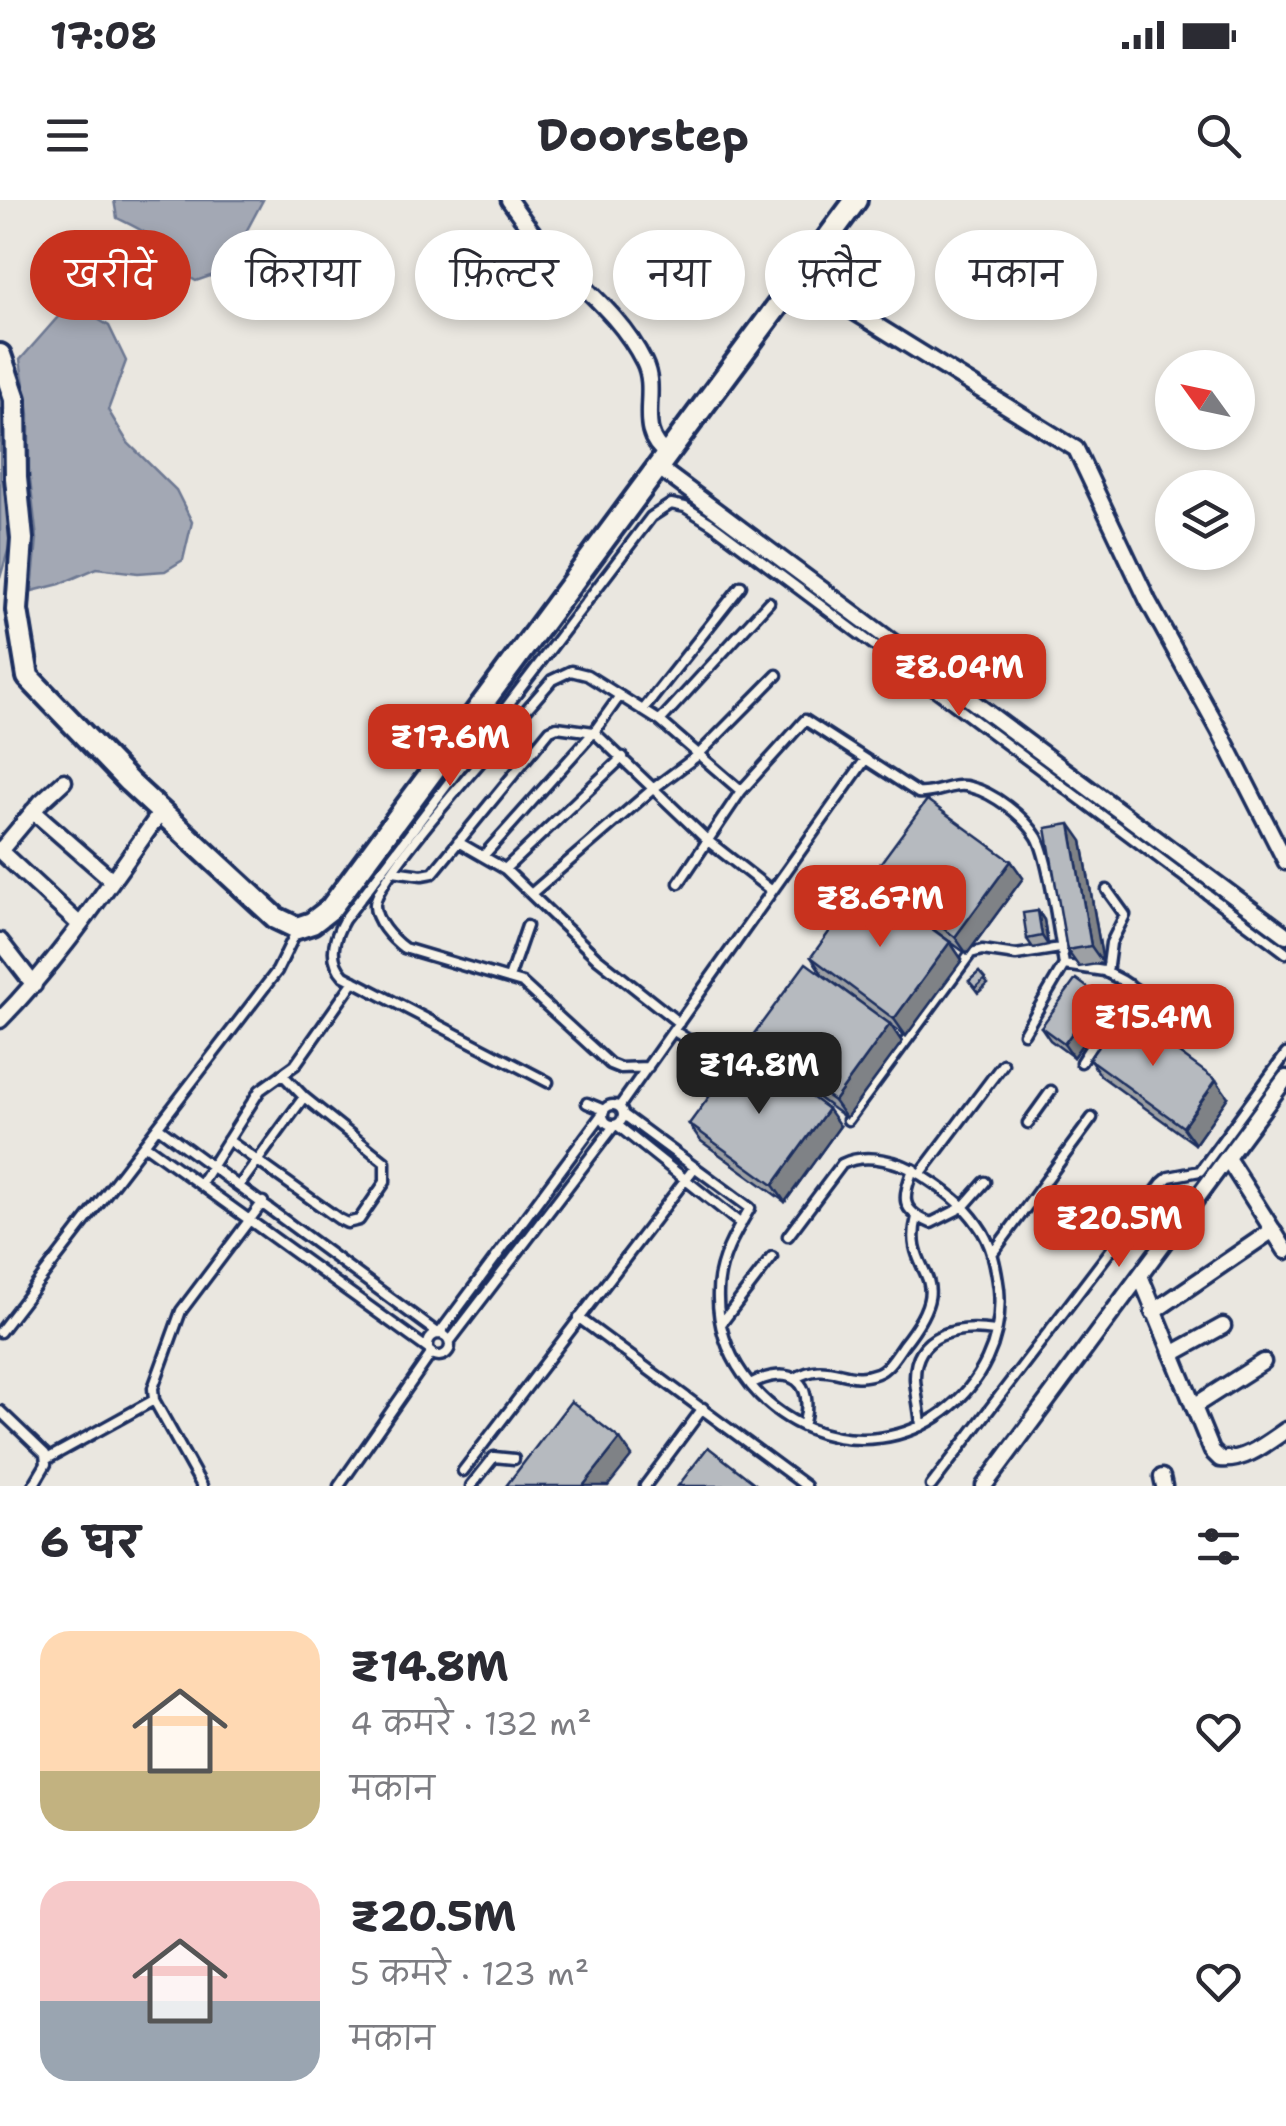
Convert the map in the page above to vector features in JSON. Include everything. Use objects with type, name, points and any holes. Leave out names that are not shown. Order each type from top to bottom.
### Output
[{"type":"street","points":[[509,200],[549,252],[599,300],[634,343],[647,367],[648,430],[663,461],[1286,935]]},
{"type":"street","points":[[834,230],[856,200]]},
{"type":"street","points":[[1,357],[15,398],[22,540],[12,609],[31,683],[161,812],[276,918],[297,928],[312,924],[330,909],[769,320]]},
{"type":"street","points":[[867,320],[1076,450],[1148,600],[1286,862]]},
{"type":"street","points":[[64,782],[33,811],[0,852],[80,925]]},
{"type":"street","points":[[33,811],[112,880]]},
{"type":"street","points":[[0,1020],[34,985],[161,812]]},
{"type":"street","points":[[0,941],[34,985]]},
{"type":"street","points":[[984,1486],[1286,1078]]},
{"type":"street","points":[[1227,1158],[1286,1251]]},
{"type":"street","points":[[1154,1312],[1273,1230]]},
{"type":"street","points":[[1140,1278],[1212,1451],[1220,1459],[1229,1460],[1253,1452],[1286,1430]]},
{"type":"street","points":[[1172,1354],[1223,1326]]},
{"type":"street","points":[[1194,1406],[1262,1362]]},
{"type":"lane","points":[[548,1082],[354,981],[336,968],[337,932],[651,516],[671,504],[685,507],[712,524],[1286,953]]},
{"type":"lane","points":[[643,710],[740,586]]},
{"type":"lane","points":[[660,721],[770,602]]},
{"type":"lane","points":[[648,1067],[620,1068],[610,1064],[539,996],[509,978],[414,952],[395,942],[375,908],[378,894],[440,810],[552,680],[565,673],[580,672],[660,721],[741,792]]},
{"type":"lane","points":[[532,893],[697,756],[777,675]]},
{"type":"lane","points":[[484,856],[594,732],[619,697]]},
{"type":"lane","points":[[679,883],[741,792],[805,720],[918,793],[932,794],[963,785],[974,787],[1024,821],[1041,846],[1064,965],[1024,1033]]},
{"type":"lane","points":[[393,871],[429,875],[440,866],[550,730],[557,727],[594,732],[708,841],[772,891]]},
{"type":"lane","points":[[505,869],[623,758]]},
{"type":"lane","points":[[144,1144],[430,1351],[445,1355],[450,1341],[615,1125],[648,1067],[865,760]]},
{"type":"lane","points":[[458,842],[505,869],[597,958],[676,1027],[726,1064]]},
{"type":"lane","points":[[1107,890],[1125,916],[1111,943],[1107,972]]},
{"type":"lane","points":[[509,978],[526,926]]},
{"type":"lane","points":[[1,1330],[276,971],[297,928]]},
{"type":"lane","points":[[848,1120],[971,953],[982,950],[1016,955],[1060,948]]},
{"type":"lane","points":[[1064,965],[1107,972],[1212,1040]]},
{"type":"lane","points":[[200,1183],[260,1090],[295,1065],[354,981]]},
{"type":"lane","points":[[1081,1062],[1130,985]]},
{"type":"lane","points":[[931,1486],[1162,1182],[1202,1169],[1286,1054]]},
{"type":"lane","points":[[985,1182],[964,1207],[938,1222],[917,1217],[904,1199],[917,1172],[1004,1064]]},
{"type":"lane","points":[[228,1140],[347,1223],[359,1220],[388,1174],[385,1162],[304,1097],[282,1074]]},
{"type":"lane","points":[[1028,1123],[1051,1091]]},
{"type":"lane","points":[[240,1186],[304,1097]]},
{"type":"lane","points":[[587,1103],[604,1112]]},
{"type":"lane","points":[[339,1486],[430,1351],[431,1337],[439,1334],[609,1106],[622,1111],[750,1208],[721,1271],[721,1324],[730,1355],[750,1384],[779,1411],[803,1426],[840,1437],[887,1436],[934,1421],[971,1388],[988,1356],[1000,1298],[992,1254],[980,1226],[964,1207],[917,1172],[891,1161],[846,1161],[788,1236]]},
{"type":"lane","points":[[604,1112],[605,1122],[615,1125],[741,1224]]},
{"type":"lane","points":[[992,1254],[1092,1118]]},
{"type":"lane","points":[[158,1127],[450,1341]]},
{"type":"lane","points":[[463,1471],[695,1168]]},
{"type":"lane","points":[[202,1486],[154,1400],[153,1388],[181,1311],[262,1202]]},
{"type":"lane","points":[[750,1384],[769,1376],[794,1379],[815,1368],[861,1376],[881,1372],[926,1315],[932,1296],[929,1277],[912,1241],[917,1217]]},
{"type":"lane","points":[[721,1324],[772,1258]]},
{"type":"lane","points":[[580,1318],[806,1486]]},
{"type":"lane","points":[[921,1426],[915,1376],[922,1349],[934,1338],[953,1331],[995,1331]]},
{"type":"lane","points":[[909,1338],[922,1349]]},
{"type":"lane","points":[[794,1379],[808,1397],[803,1426]]},
{"type":"lane","points":[[33,1486],[47,1459],[154,1400]]},
{"type":"lane","points":[[645,1486],[703,1408]]},
{"type":"lane","points":[[0,1410],[47,1459]]},
{"type":"lane","points":[[471,1486],[494,1457],[514,1458]]},
{"type":"shaded area","points":[[114,200],[263,200],[247,230],[211,230],[211,276],[196,281],[191,278],[191,230],[140,230],[117,218]]},
{"type":"shaded area","points":[[55,320],[99,320],[109,326],[126,361],[108,410],[128,443],[176,490],[192,522],[183,560],[165,571],[138,573],[97,568],[32,591],[37,539],[29,471],[29,414],[20,360]]},
{"type":"shaded area","points":[[0,389],[14,530],[0,578]]},
{"type":"building","points":[[927,800],[1011,861],[955,937],[871,876]]},
{"type":"building","points":[[1070,824],[1091,946],[1067,950],[1046,828]]},
{"type":"building","points":[[866,881],[950,942],[894,1019],[811,957]]},
{"type":"building","points":[[1038,911],[1042,936],[1027,939],[1023,913]]},
{"type":"building","points":[[806,963],[890,1024],[834,1101],[750,1039]]},
{"type":"building","points":[[979,972],[985,979],[975,988],[969,981]]},
{"type":"building","points":[[1076,979],[1099,996],[1064,1044],[1041,1027]]},
{"type":"building","points":[[1123,1012],[1216,1080],[1183,1127],[1089,1059]]},
{"type":"building","points":[[745,1048],[828,1109],[773,1185],[689,1124]]},
{"type":"building","points":[[571,1401],[620,1439],[583,1486],[506,1486]]},
{"type":"building","points":[[708,1447],[758,1486],[678,1486]]}]
